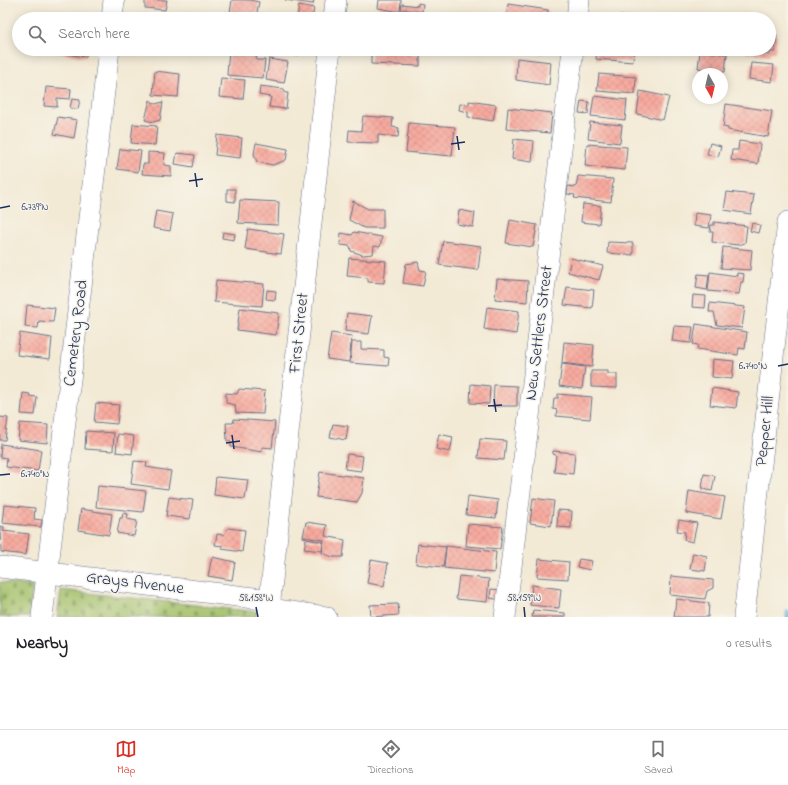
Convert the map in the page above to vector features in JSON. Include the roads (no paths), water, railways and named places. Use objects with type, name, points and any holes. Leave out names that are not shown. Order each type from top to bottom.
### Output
[{"type":"street","points":[[113,12],[114,0]]},
{"type":"street","points":[[335,12],[336,0]]},
{"type":"street","points":[[578,12],[579,0]]},
{"type":"street","name":"Cemetery Road","points":[[42,617],[108,56]]},
{"type":"street","name":"First Street","points":[[269,609],[329,56]]},
{"type":"street","name":"New Settlers Street","points":[[505,617],[572,56]]},
{"type":"street","name":"Pepper Hill","points":[[744,617],[788,222]]},
{"type":"street","name":"Grays Avenue","points":[[0,566],[48,572],[269,609],[326,617]]},
{"type":"waterway","points":[[788,612],[788,617]]}]
